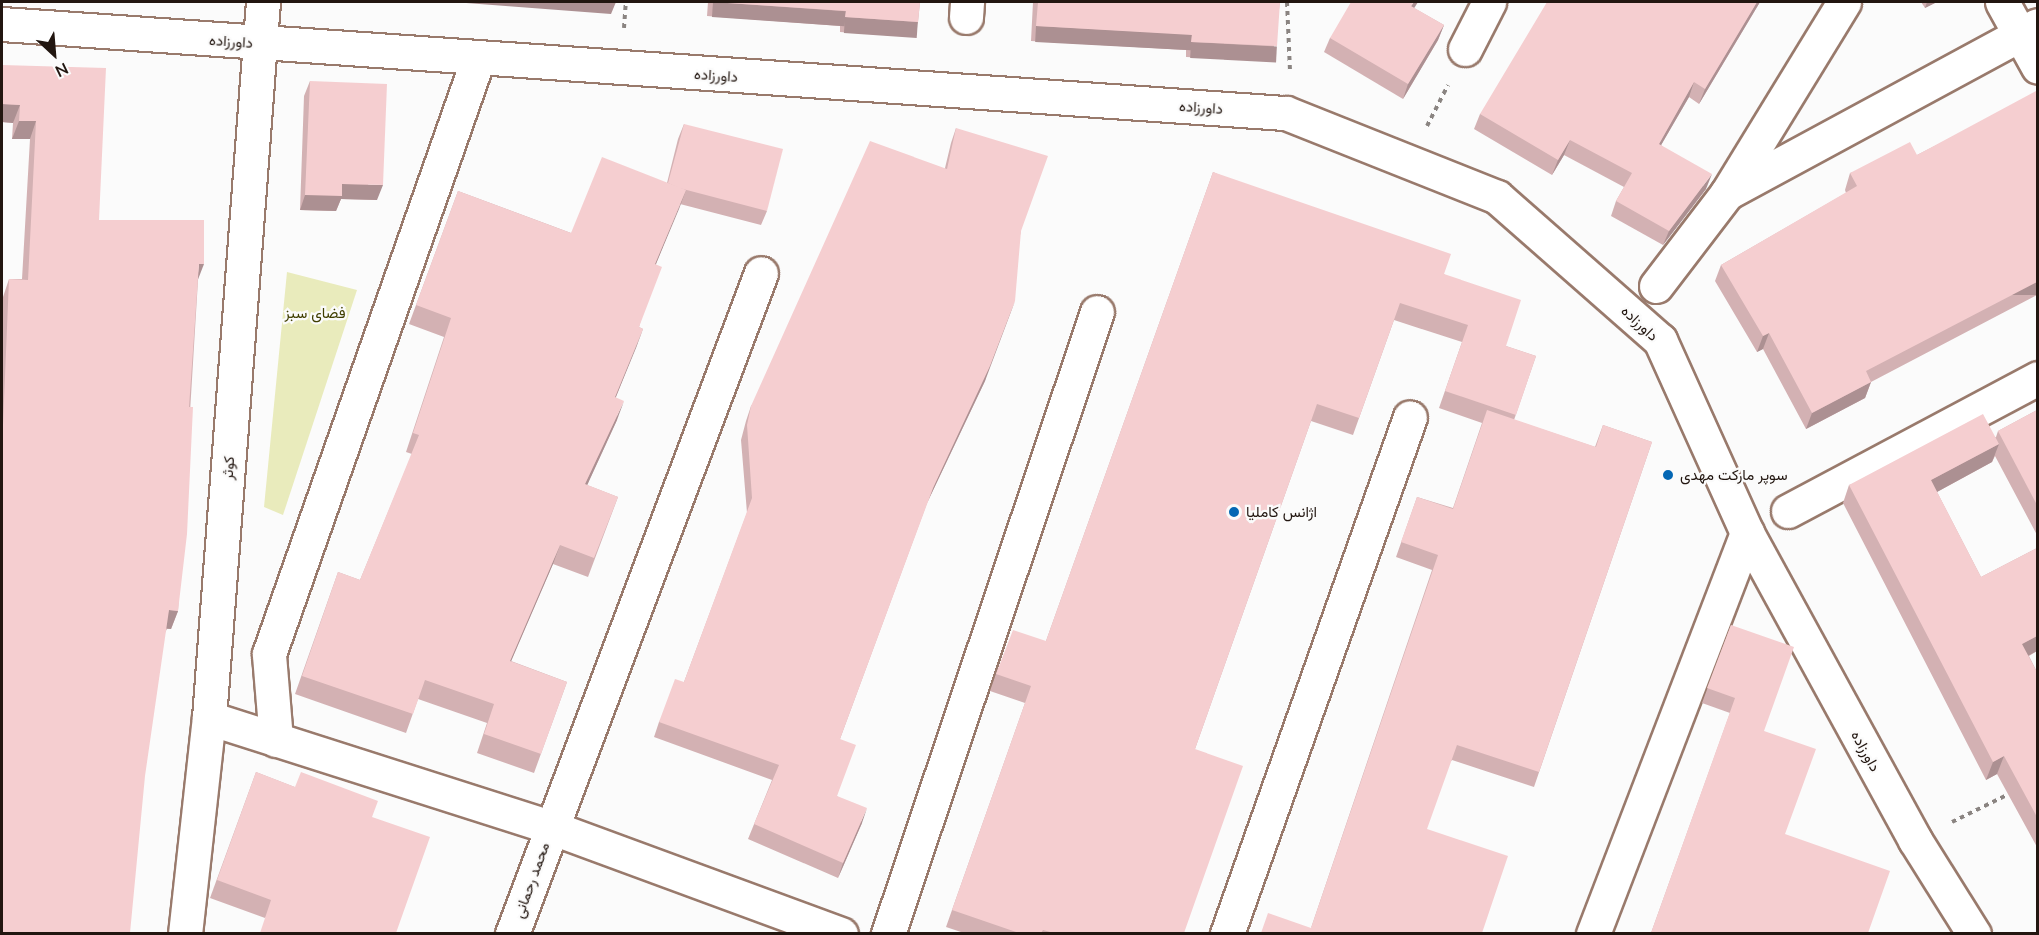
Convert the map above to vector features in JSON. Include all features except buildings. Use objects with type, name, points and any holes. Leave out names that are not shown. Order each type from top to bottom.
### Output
[{"type":"street","name":"کوثر","points":[[185,933],[208,718],[264,2]]},
{"type":"street","points":[[1465,49],[1489,2]]},
{"type":"street","points":[[1656,286],[1727,193],[1844,2]]},
{"type":"street","points":[[2002,2],[2029,29],[2037,67]]},
{"type":"street","name":"داورزاده","points":[[2,24],[477,59],[1287,113],[1497,197],[1660,340],[1747,533],[1915,840],[1974,933]]},
{"type":"street","points":[[1727,193],[2029,29]]},
{"type":"street","points":[[276,740],[269,654],[477,59]]},
{"type":"street","name":"محمد رحمانی","points":[[512,933],[550,827],[761,273]]},
{"type":"street","points":[[888,933],[1097,312]]},
{"type":"street","points":[[1788,511],[2037,378]]},
{"type":"street","points":[[1227,933],[1410,417]]},
{"type":"street","points":[[1593,933],[1747,533]]},
{"type":"street","points":[[208,718],[550,827],[841,933]]},
{"type":"path","points":[[1287,2],[1292,46],[1287,113]]},
{"type":"path","points":[[1410,162],[1465,49]]},
{"type":"path","points":[[1915,840],[2017,790]]},
{"type":"green space","name":"فضای سبز","points":[[287,272],[357,290],[283,515],[264,507]]},
{"type":"place","name":"سوپر مارکت مهدی","points":[[1668,475]]},
{"type":"place","name":"اژانس کاملیا","points":[[1234,512]]}]
